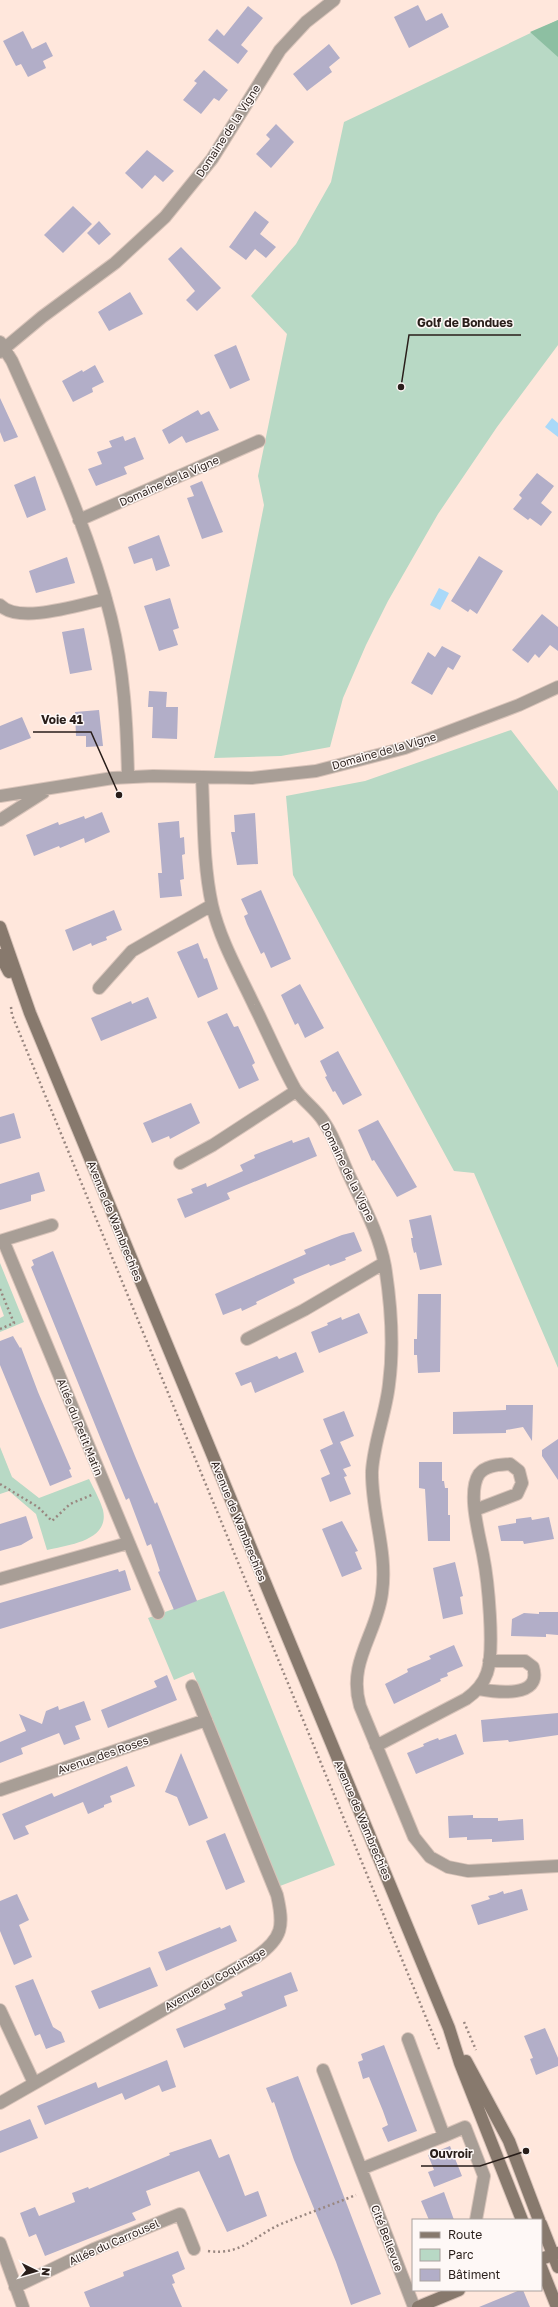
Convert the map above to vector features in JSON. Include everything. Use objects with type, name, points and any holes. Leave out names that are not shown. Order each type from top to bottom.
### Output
[{"type":"main road","name":"Avenue de Wambrechies","points":[[0,927],[30,1013],[449,2028],[460,2063],[522,2219]]},
{"type":"main road","name":"Avenue de Wambrechies","points":[[0,955],[30,1013]]},
{"type":"main road","name":"Avenue de Wambrechies","points":[[449,2028],[503,2128],[540,2219]]},
{"type":"main road","points":[[542,2226],[556,2254],[558,2267]]},
{"type":"main road","points":[[542,2259],[556,2254]]},
{"type":"main road","points":[[542,2270],[557,2307]]},
{"type":"main road","points":[[418,2307],[457,2291]]},
{"type":"street","name":"Domaine de la Vigne","points":[[128,777],[123,687],[114,634],[106,599],[79,520],[21,380],[2,347],[115,263],[165,217],[212,159],[280,50],[306,22],[334,0]]},
{"type":"street","name":"Domaine de la Vigne","points":[[79,520],[259,441]]},
{"type":"street","points":[[0,605],[6,611],[22,614],[106,599]]},
{"type":"street","name":"Domaine de la Vigne","points":[[0,796],[128,777],[252,778],[297,774],[369,758],[469,724],[519,705],[558,687]]},
{"type":"street","name":"Domaine de la Vigne","points":[[202,778],[207,871],[212,905],[224,939],[296,1091],[315,1111],[330,1133],[375,1228],[384,1263],[391,1332],[390,1368],[388,1390],[375,1446],[372,1472],[373,1501],[382,1554],[384,1580],[380,1607],[358,1663],[356,1682],[360,1706],[414,1837],[424,1851],[435,1860],[448,1867],[468,1871],[558,1866]]},
{"type":"street","name":"Domaine de la Vigne","points":[[0,820],[33,798],[54,787]]},
{"type":"street","points":[[99,988],[132,951],[212,905]]},
{"type":"street","points":[[180,1163],[213,1145],[296,1091]]},
{"type":"street","points":[[2,1241],[52,1225]]},
{"type":"street","name":"Allée du Petit Matin","points":[[2,1241],[158,1612]]},
{"type":"street","points":[[247,1339],[304,1310],[384,1263]]},
{"type":"street","points":[[376,1746],[466,1699],[479,1689],[487,1673],[489,1662],[487,1574],[475,1510],[475,1484],[483,1470],[498,1465],[514,1466],[522,1478],[521,1490],[510,1497],[475,1510]]},
{"type":"street","points":[[0,1579],[128,1542]]},
{"type":"street","points":[[479,1689],[501,1693],[524,1690],[529,1686],[534,1677],[533,1667],[525,1661],[489,1662]]},
{"type":"street","name":"Avenue du Coquinage","points":[[0,2103],[256,1957],[275,1942],[280,1933],[282,1922],[276,1895],[192,1686]]},
{"type":"street","name":"Avenue des Roses","points":[[0,1790],[206,1720]]},
{"type":"street","points":[[0,2010],[34,2083]]},
{"type":"street","points":[[408,2039],[444,2136]]},
{"type":"street","name":"Cité Bellevue","points":[[323,2070],[414,2307]]},
{"type":"street","points":[[361,2169],[465,2127],[484,2176],[476,2219]]},
{"type":"street","name":"Allée du Carrousel","points":[[15,2287],[94,2249],[180,2214],[194,2249]]},
{"type":"street","points":[[0,2243],[23,2307]]},
{"type":"path","points":[[0,1289],[14,1323],[0,1329]]},
{"type":"path","points":[[0,1484],[38,1507],[52,1522],[70,1504],[106,1490]]},
{"type":"path","points":[[194,2249],[226,2252],[240,2248],[280,2225],[369,2190]]},
{"type":"green space","points":[[558,20],[558,345],[497,427],[438,514],[388,601],[366,645],[343,698],[330,747],[281,756],[214,758],[264,505],[258,476],[287,334],[251,296],[296,244],[331,182],[344,122]]},
{"type":"green space","points":[[558,20],[558,57],[530,32]]},
{"type":"green space","points":[[511,730],[558,791],[558,1368],[474,1173],[454,1171],[293,875],[286,796],[365,781]]},
{"type":"green space","points":[[0,1263],[24,1322],[0,1332],[0,1318],[4,1316],[0,1305]]},
{"type":"green space","points":[[0,1447],[12,1477],[39,1498],[89,1479],[99,1498],[103,1510],[103,1520],[100,1529],[86,1540],[47,1550],[36,1514],[9,1491],[0,1494]]},
{"type":"green space","points":[[224,1591],[335,1865],[280,1886],[193,1672],[174,1680],[148,1618]]},
{"type":"water","points":[[552,418],[558,423],[558,437],[545,427]]},
{"type":"water","points":[[439,588],[449,593],[440,610],[430,605]]},
{"type":"building","points":[[418,5],[426,21],[442,13],[449,27],[409,48],[394,17]]},
{"type":"building","points":[[248,6],[263,18],[241,45],[248,51],[238,64],[208,40],[217,29],[224,36]]},
{"type":"building","points":[[23,31],[32,49],[46,42],[53,56],[43,61],[46,68],[28,77],[21,64],[16,66],[3,41]]},
{"type":"building","points":[[329,44],[340,58],[329,67],[332,72],[307,91],[293,74]]},
{"type":"building","points":[[204,70],[228,90],[219,101],[214,98],[201,114],[183,100],[197,83],[194,81]]},
{"type":"building","points":[[276,124],[294,142],[271,168],[256,154],[270,139],[266,135]]},
{"type":"building","points":[[147,150],[174,171],[163,182],[155,175],[142,189],[125,173]]},
{"type":"building","points":[[73,206],[92,224],[63,253],[44,235]]},
{"type":"building","points":[[255,211],[269,222],[260,234],[276,247],[266,258],[255,249],[246,260],[229,247]]},
{"type":"building","points":[[99,221],[111,234],[99,245],[87,233]]},
{"type":"building","points":[[181,247],[221,288],[197,311],[186,300],[195,291],[168,259]]},
{"type":"building","points":[[130,292],[143,314],[109,331],[98,312]]},
{"type":"building","points":[[236,345],[250,380],[230,389],[214,355]]},
{"type":"building","points":[[95,365],[104,382],[92,388],[93,392],[73,402],[62,381]]},
{"type":"building","points":[[0,398],[18,437],[4,442],[0,432]]},
{"type":"building","points":[[198,410],[201,415],[209,411],[219,430],[186,443],[182,436],[169,444],[162,430]]},
{"type":"building","points":[[123,436],[125,441],[135,437],[144,459],[124,467],[127,474],[96,486],[88,469],[102,464],[97,452],[112,447],[109,441]]},
{"type":"building","points":[[537,473],[554,486],[541,503],[552,512],[541,526],[530,518],[528,520],[513,509],[522,498],[519,495]]},
{"type":"building","points":[[35,476],[46,510],[27,518],[14,485]]},
{"type":"building","points":[[202,481],[223,532],[202,539],[187,498],[194,496],[190,486]]},
{"type":"building","points":[[159,535],[170,566],[156,571],[152,558],[134,564],[128,547]]},
{"type":"building","points":[[479,556],[503,571],[477,614],[470,609],[468,612],[451,601]]},
{"type":"building","points":[[67,557],[75,583],[36,593],[29,571]]},
{"type":"building","points":[[170,598],[179,628],[173,630],[178,645],[159,651],[144,606]]},
{"type":"building","points":[[542,614],[558,627],[558,651],[550,645],[539,658],[535,654],[528,663],[512,650]]},
{"type":"building","points":[[84,628],[92,670],[70,674],[62,632]]},
{"type":"building","points":[[442,646],[461,656],[453,670],[448,667],[432,695],[411,683],[428,652],[435,657]]},
{"type":"building","points":[[149,691],[167,692],[166,707],[178,707],[177,739],[152,738],[153,707],[148,707]]},
{"type":"building","points":[[99,710],[103,746],[86,747],[86,736],[76,736],[75,712]]},
{"type":"building","points":[[22,717],[31,738],[0,750],[0,726]]},
{"type":"building","points":[[102,812],[110,832],[85,843],[84,838],[60,848],[59,846],[34,856],[26,835],[58,822],[59,825],[84,816],[85,819]]},
{"type":"building","points":[[255,813],[258,864],[237,865],[231,832],[235,832],[234,815]]},
{"type":"building","points":[[179,821],[180,838],[184,837],[185,854],[182,855],[184,879],[180,880],[182,896],[160,898],[158,873],[162,873],[158,823]]},
{"type":"building","points":[[261,890],[291,959],[271,968],[264,952],[261,954],[247,924],[244,916],[248,914],[241,899]]},
{"type":"building","points":[[114,910],[122,930],[106,937],[107,940],[92,946],[91,943],[73,951],[65,930]]},
{"type":"building","points":[[198,943],[204,959],[207,958],[218,989],[198,998],[177,952]]},
{"type":"building","points":[[300,984],[324,1028],[305,1038],[298,1023],[295,1025],[281,995]]},
{"type":"building","points":[[148,997],[157,1018],[101,1041],[91,1018],[131,1001],[132,1004]]},
{"type":"building","points":[[227,1013],[234,1027],[238,1026],[255,1063],[252,1065],[259,1080],[239,1089],[207,1022]]},
{"type":"building","points":[[338,1051],[362,1095],[343,1105],[335,1091],[333,1092],[325,1077],[327,1076],[320,1061]]},
{"type":"building","points":[[191,1103],[200,1123],[170,1139],[169,1136],[152,1143],[143,1123]]},
{"type":"building","points":[[14,1113],[21,1138],[0,1144],[0,1117]]},
{"type":"building","points":[[378,1120],[417,1187],[397,1197],[374,1160],[372,1161],[358,1130]]},
{"type":"building","points":[[309,1137],[317,1156],[227,1193],[230,1199],[185,1218],[177,1199],[193,1193],[191,1189],[206,1183],[207,1187],[243,1171],[240,1165],[255,1158],[254,1155],[292,1140],[293,1143]]},
{"type":"building","points":[[39,1172],[45,1191],[31,1195],[31,1201],[0,1210],[0,1184]]},
{"type":"building","points":[[431,1215],[442,1265],[420,1270],[416,1252],[414,1253],[412,1245],[411,1238],[413,1238],[409,1220]]},
{"type":"building","points":[[354,1232],[362,1251],[345,1258],[346,1260],[330,1266],[329,1264],[293,1279],[295,1283],[256,1302],[257,1304],[242,1311],[241,1308],[223,1315],[215,1294],[306,1254],[304,1250],[342,1235]]},
{"type":"building","points":[[53,1251],[135,1456],[155,1504],[157,1502],[197,1601],[174,1610],[158,1572],[160,1571],[151,1544],[147,1546],[129,1498],[126,1500],[31,1267],[34,1265],[32,1260]]},
{"type":"building","points":[[418,1294],[441,1294],[440,1372],[418,1373],[417,1355],[414,1355],[414,1339],[417,1339]]},
{"type":"building","points":[[359,1313],[368,1333],[319,1353],[311,1332],[328,1325],[327,1323],[341,1317],[342,1320]]},
{"type":"building","points":[[13,1336],[20,1348],[21,1347],[38,1392],[71,1469],[69,1470],[72,1477],[50,1486],[0,1365],[0,1341]]},
{"type":"building","points":[[296,1352],[304,1372],[255,1393],[251,1382],[241,1386],[235,1373],[277,1356],[279,1359]]},
{"type":"building","points":[[506,1405],[533,1405],[532,1441],[523,1427],[506,1430],[506,1433],[453,1434],[453,1412],[506,1410]]},
{"type":"building","points":[[344,1411],[354,1436],[340,1442],[351,1466],[343,1469],[347,1476],[344,1477],[351,1494],[330,1502],[321,1478],[330,1474],[320,1450],[333,1444],[323,1419]]},
{"type":"building","points":[[558,1439],[558,1480],[542,1456],[542,1450]]},
{"type":"building","points":[[419,1462],[442,1462],[442,1481],[444,1481],[445,1488],[448,1488],[450,1541],[428,1541],[425,1489],[419,1488]]},
{"type":"building","points":[[26,1516],[33,1538],[21,1545],[0,1551],[0,1524]]},
{"type":"building","points":[[531,1517],[532,1520],[549,1517],[554,1539],[524,1544],[523,1541],[501,1541],[498,1526],[516,1523],[516,1519]]},
{"type":"building","points":[[342,1521],[358,1551],[355,1552],[362,1569],[342,1577],[322,1529]]},
{"type":"building","points":[[455,1562],[463,1596],[460,1597],[463,1614],[443,1619],[433,1568]]},
{"type":"building","points":[[118,1569],[119,1572],[125,1570],[131,1590],[0,1629],[0,1603]]},
{"type":"building","points":[[539,1612],[558,1612],[558,1635],[546,1634],[546,1637],[511,1636],[512,1619],[524,1613],[539,1614]]},
{"type":"building","points":[[454,1645],[463,1666],[447,1673],[448,1676],[440,1679],[441,1681],[394,1704],[385,1684],[408,1672],[407,1669],[431,1659],[429,1656]]},
{"type":"building","points":[[167,1675],[177,1700],[108,1728],[101,1710],[157,1687],[154,1681]]},
{"type":"building","points":[[84,1701],[91,1720],[75,1726],[80,1739],[64,1745],[59,1733],[21,1748],[23,1754],[0,1763],[0,1742],[26,1731],[19,1714],[42,1724],[46,1711],[58,1706],[59,1710]]},
{"type":"building","points":[[558,1713],[558,1735],[509,1742],[508,1740],[483,1742],[481,1720]]},
{"type":"building","points":[[456,1734],[464,1754],[416,1774],[407,1753],[424,1746],[423,1744],[430,1741],[438,1738],[439,1740]]},
{"type":"building","points":[[181,1753],[208,1818],[189,1826],[177,1797],[165,1792]]},
{"type":"building","points":[[127,1766],[135,1786],[110,1796],[112,1802],[88,1814],[83,1802],[25,1826],[29,1834],[14,1840],[2,1814],[52,1793],[54,1797]]},
{"type":"building","points":[[473,1815],[473,1818],[498,1818],[498,1821],[523,1819],[524,1840],[492,1842],[492,1839],[467,1840],[467,1837],[449,1838],[448,1816]]},
{"type":"building","points":[[225,1833],[245,1882],[226,1890],[206,1841]]},
{"type":"building","points":[[522,1889],[528,1910],[478,1925],[471,1905],[490,1899],[488,1896],[503,1891],[504,1894]]},
{"type":"building","points":[[17,1894],[29,1920],[19,1925],[32,1957],[14,1965],[0,1931],[0,1901]]},
{"type":"building","points":[[230,1925],[237,1941],[166,1971],[158,1952],[220,1927],[221,1929]]},
{"type":"building","points":[[150,1967],[158,1986],[99,2009],[91,1991]]},
{"type":"building","points":[[291,1972],[298,1991],[284,1996],[287,2006],[184,2048],[176,2029],[226,2009],[224,2004],[243,1996],[241,1992]]},
{"type":"building","points":[[33,1979],[53,2027],[61,2032],[65,2042],[46,2049],[40,2034],[35,2036],[15,1986]]},
{"type":"building","points":[[545,2028],[558,2058],[558,2066],[536,2075],[530,2059],[533,2058],[524,2036]]},
{"type":"building","points":[[384,2045],[417,2131],[388,2142],[382,2128],[388,2125],[383,2111],[369,2077],[363,2079],[358,2062],[363,2060],[361,2054]]},
{"type":"building","points":[[167,2060],[176,2087],[162,2092],[159,2085],[125,2100],[122,2093],[45,2125],[37,2106],[96,2082],[98,2088]]},
{"type":"building","points":[[298,2076],[381,2294],[351,2305],[336,2262],[294,2160],[274,2102],[272,2103],[266,2088]]},
{"type":"building","points":[[30,2119],[38,2138],[0,2153],[0,2131]]},
{"type":"building","points":[[211,2139],[219,2158],[229,2154],[245,2196],[258,2191],[267,2216],[227,2232],[199,2171],[146,2191],[151,2205],[132,2213],[136,2220],[45,2256],[36,2234],[29,2237],[20,2213],[35,2207],[39,2216],[75,2202],[72,2193],[88,2187],[89,2189],[170,2155],[169,2153]]},
{"type":"building","points":[[450,2146],[462,2176],[434,2187],[428,2172],[434,2170],[428,2155]]},
{"type":"building","points":[[444,2192],[454,2219],[429,2219],[421,2201]]},
{"type":"building","points":[[178,2251],[185,2269],[172,2275],[175,2283],[172,2284],[182,2307],[90,2307],[84,2292],[124,2276],[123,2272]]},
{"type":"building","points":[[518,2291],[523,2291],[530,2307],[479,2307]]},
{"type":"place","name":"Golf de Bondues","points":[[401,387]]},
{"type":"place","name":"Voie 41","points":[[119,795]]},
{"type":"place","name":"Ouvroir","points":[[526,2151]]}]
